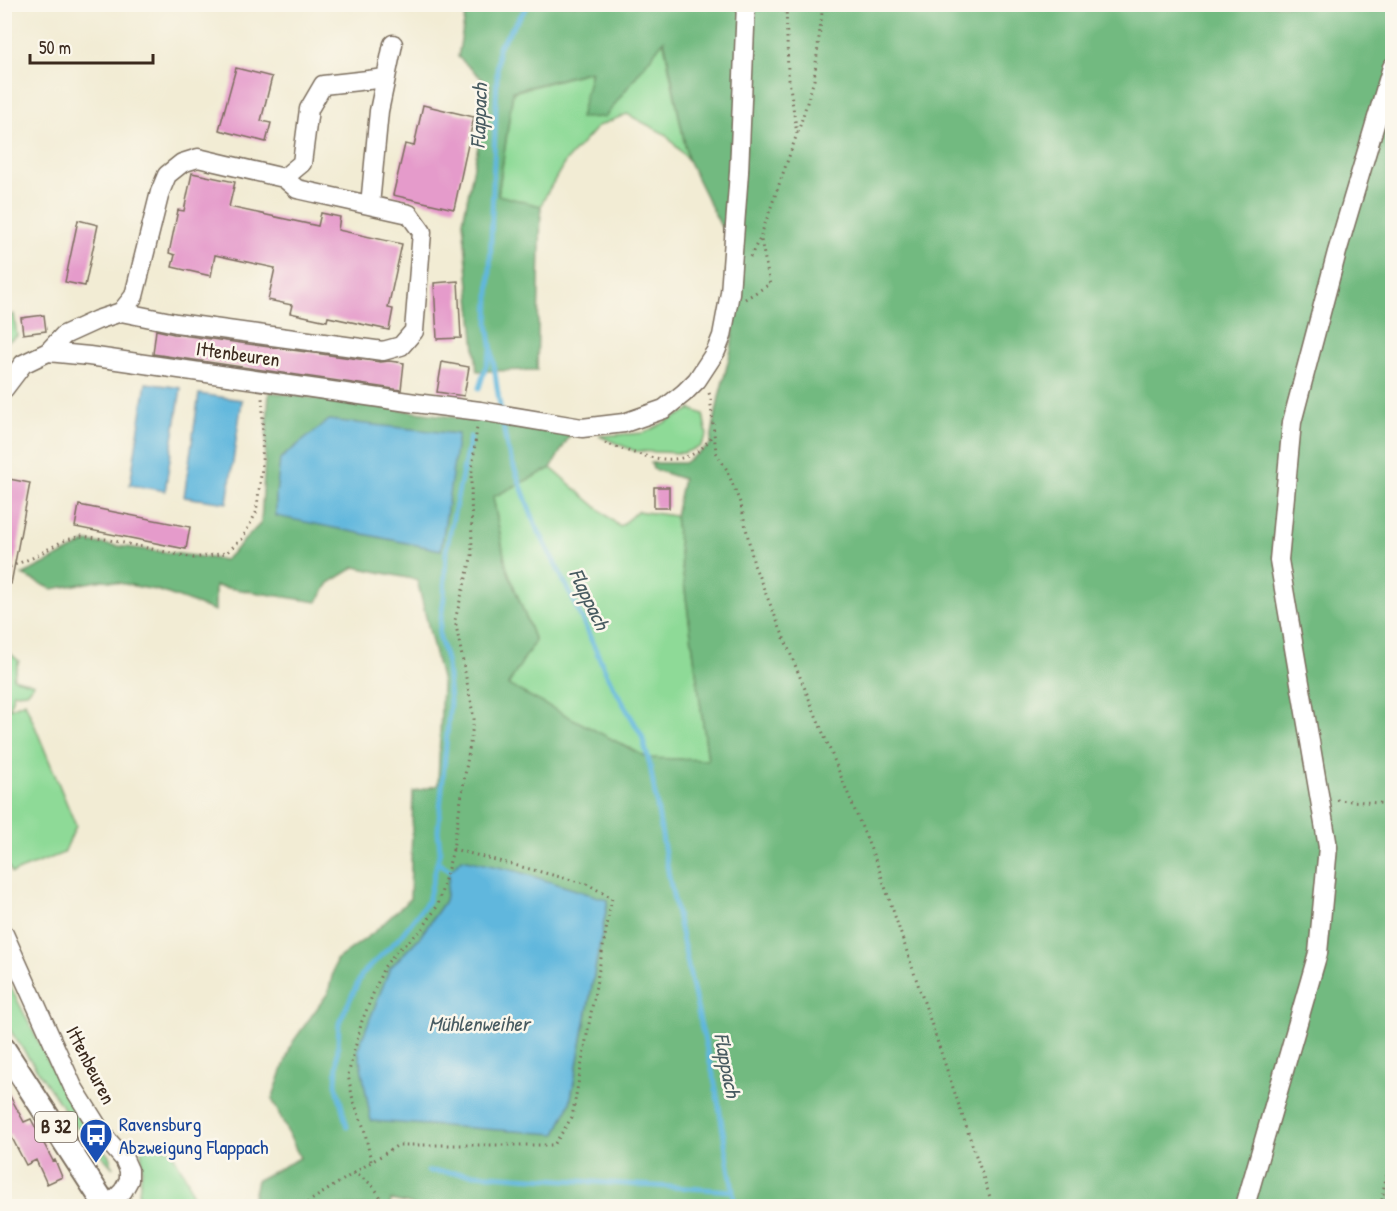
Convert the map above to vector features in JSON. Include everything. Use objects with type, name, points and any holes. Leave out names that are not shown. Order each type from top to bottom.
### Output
[{"type":"main road","name":"B 32","points":[[4,1049],[107,1206]]},
{"type":"street","name":"Ittenbeuren","points":[[48,352],[485,411],[582,428],[624,423],[664,409],[697,380],[716,351],[722,336],[730,293],[739,172],[746,4]]},
{"type":"street","points":[[370,205],[378,111],[393,44]]},
{"type":"street","points":[[1245,1206],[1318,953],[1328,848],[1279,560],[1292,422],[1337,252],[1392,67]]},
{"type":"street","points":[[284,178],[302,163],[309,109],[322,85],[386,78]]},
{"type":"street","points":[[4,389],[23,364],[48,352],[64,335],[122,312],[176,323],[382,351],[401,346],[414,331],[422,232],[409,214],[297,189],[284,178],[198,158],[182,163],[167,175],[160,192],[134,296],[122,312]]},
{"type":"street","name":"Ittenbeuren","points":[[4,934],[73,1087],[103,1135],[124,1159],[129,1170],[129,1180],[123,1191],[107,1206]]},
{"type":"path","points":[[786,4],[788,73],[797,134]]},
{"type":"path","points":[[731,271],[743,272],[760,238],[797,134],[814,80],[823,4]]},
{"type":"path","points":[[726,312],[770,284],[760,238]]},
{"type":"path","points":[[4,568],[32,558],[63,541],[81,536],[194,558],[226,553],[242,539],[256,513],[262,468],[263,409],[259,380]]},
{"type":"path","points":[[697,380],[705,384],[711,396],[716,452],[727,470],[741,505],[754,565],[879,869],[993,1206]]},
{"type":"path","points":[[371,1161],[348,1075],[362,1021],[384,967],[397,951],[421,931],[438,904],[453,849],[474,719],[455,620],[472,555],[471,479],[485,411]]},
{"type":"path","points":[[582,428],[592,439],[632,452],[675,460],[703,448],[713,433]]},
{"type":"path","points":[[1320,799],[1392,804]]},
{"type":"path","points":[[302,1206],[398,1145],[554,1144],[572,1117],[612,898],[587,884],[453,849]]},
{"type":"path","points":[[1381,1206],[1392,1154]]},
{"type":"path","points":[[354,1173],[364,1178],[376,1189],[385,1206]]},
{"type":"green space","points":[[467,5],[1392,5],[1392,1206],[418,1206],[391,1200],[390,1206],[251,1206],[257,1180],[300,1158],[272,1099],[292,1043],[328,993],[336,960],[373,933],[410,899],[413,792],[438,785],[442,683],[417,580],[355,567],[329,583],[317,602],[215,586],[215,611],[160,591],[104,580],[52,589],[22,575],[87,542],[225,560],[261,523],[269,392],[571,433],[551,468],[493,497],[506,566],[535,641],[508,685],[648,758],[708,760],[675,516],[683,479],[653,469],[651,463],[684,463],[710,445],[731,350],[741,267],[688,160],[664,40],[605,117],[580,118],[591,71],[513,91],[498,195],[541,206],[537,370],[477,371],[463,221],[490,86],[458,57]],"holes":[[[450,872],[608,900],[570,1103],[556,1134],[390,968],[420,937],[445,901]]]},
{"type":"green space","points":[[663,39],[688,160],[665,134],[627,114],[598,126],[565,162],[541,206],[498,196],[513,92],[592,71]]},
{"type":"green space","points":[[14,314],[17,336],[5,343],[5,318]]},
{"type":"green space","points":[[691,409],[703,414],[707,435],[700,447],[683,453],[635,451],[599,436],[644,433]]},
{"type":"green space","points":[[551,468],[620,527],[637,511],[675,516],[708,760],[648,759],[507,685],[535,641],[506,566],[493,497]]},
{"type":"green space","points":[[5,649],[19,661],[13,678],[34,684],[27,692],[14,693],[9,709],[25,702],[76,826],[64,853],[12,873],[4,858]]},
{"type":"green space","points":[[4,974],[60,1084],[91,1134],[109,1156],[113,1168],[74,1124],[5,1023]]},
{"type":"green space","points":[[141,1140],[170,1149],[188,1181],[195,1206],[137,1206],[142,1170]]},
{"type":"water","points":[[146,383],[181,388],[165,491],[130,485]]},
{"type":"water","points":[[199,394],[242,400],[227,503],[184,497]]},
{"type":"water","points":[[329,420],[458,434],[441,550],[276,516],[280,459]]},
{"type":"water","name":"Mühlenweiher","points":[[462,859],[516,871],[608,900],[570,1103],[556,1134],[371,1121],[358,1049],[390,968],[420,937],[445,901],[450,871]]},
{"type":"building","points":[[236,68],[272,77],[261,121],[271,123],[266,142],[219,130]]},
{"type":"building","points":[[423,105],[474,117],[454,209],[393,195],[405,144],[414,146]]},
{"type":"building","points":[[192,173],[235,182],[229,207],[318,226],[321,213],[340,217],[338,230],[402,244],[388,308],[393,309],[389,330],[328,317],[327,321],[290,313],[292,305],[268,300],[275,268],[215,255],[211,276],[172,267],[175,255],[169,253],[178,210],[184,211]]},
{"type":"building","points":[[78,220],[98,225],[85,286],[65,282]]},
{"type":"building","points":[[458,281],[461,338],[437,339],[434,283]]},
{"type":"building","points":[[44,315],[46,331],[23,334],[21,318]]},
{"type":"building","points":[[156,330],[381,362],[404,363],[401,390],[153,354]]},
{"type":"building","points":[[442,362],[469,367],[464,396],[437,392]]},
{"type":"building","points":[[4,478],[30,483],[11,584],[4,583]]},
{"type":"building","points":[[654,487],[669,487],[669,508],[654,508]]},
{"type":"building","points":[[79,505],[190,527],[186,549],[75,527]]},
{"type":"building","points":[[4,1085],[24,1122],[31,1119],[53,1161],[55,1160],[62,1177],[47,1184],[36,1160],[26,1165],[10,1134],[4,1137]]},
{"type":"waterway","name":"Flappach","points":[[529,4],[498,48],[488,324],[507,448],[535,524],[571,595],[608,677],[642,736],[650,765],[669,877],[715,1083],[734,1206]]},
{"type":"waterway","points":[[479,388],[491,350]]},
{"type":"waterway","points":[[347,1127],[336,1084],[339,1023],[362,974],[400,937],[428,901],[440,850],[438,831],[450,702],[447,664],[439,634],[444,597],[446,551],[470,437]]},
{"type":"waterway","points":[[437,862],[450,871]]},
{"type":"waterway","points":[[428,1171],[733,1191]]},
{"type":"place","name":"Ravensburg Abzweigung Flappach","points":[[96,1164]]}]
